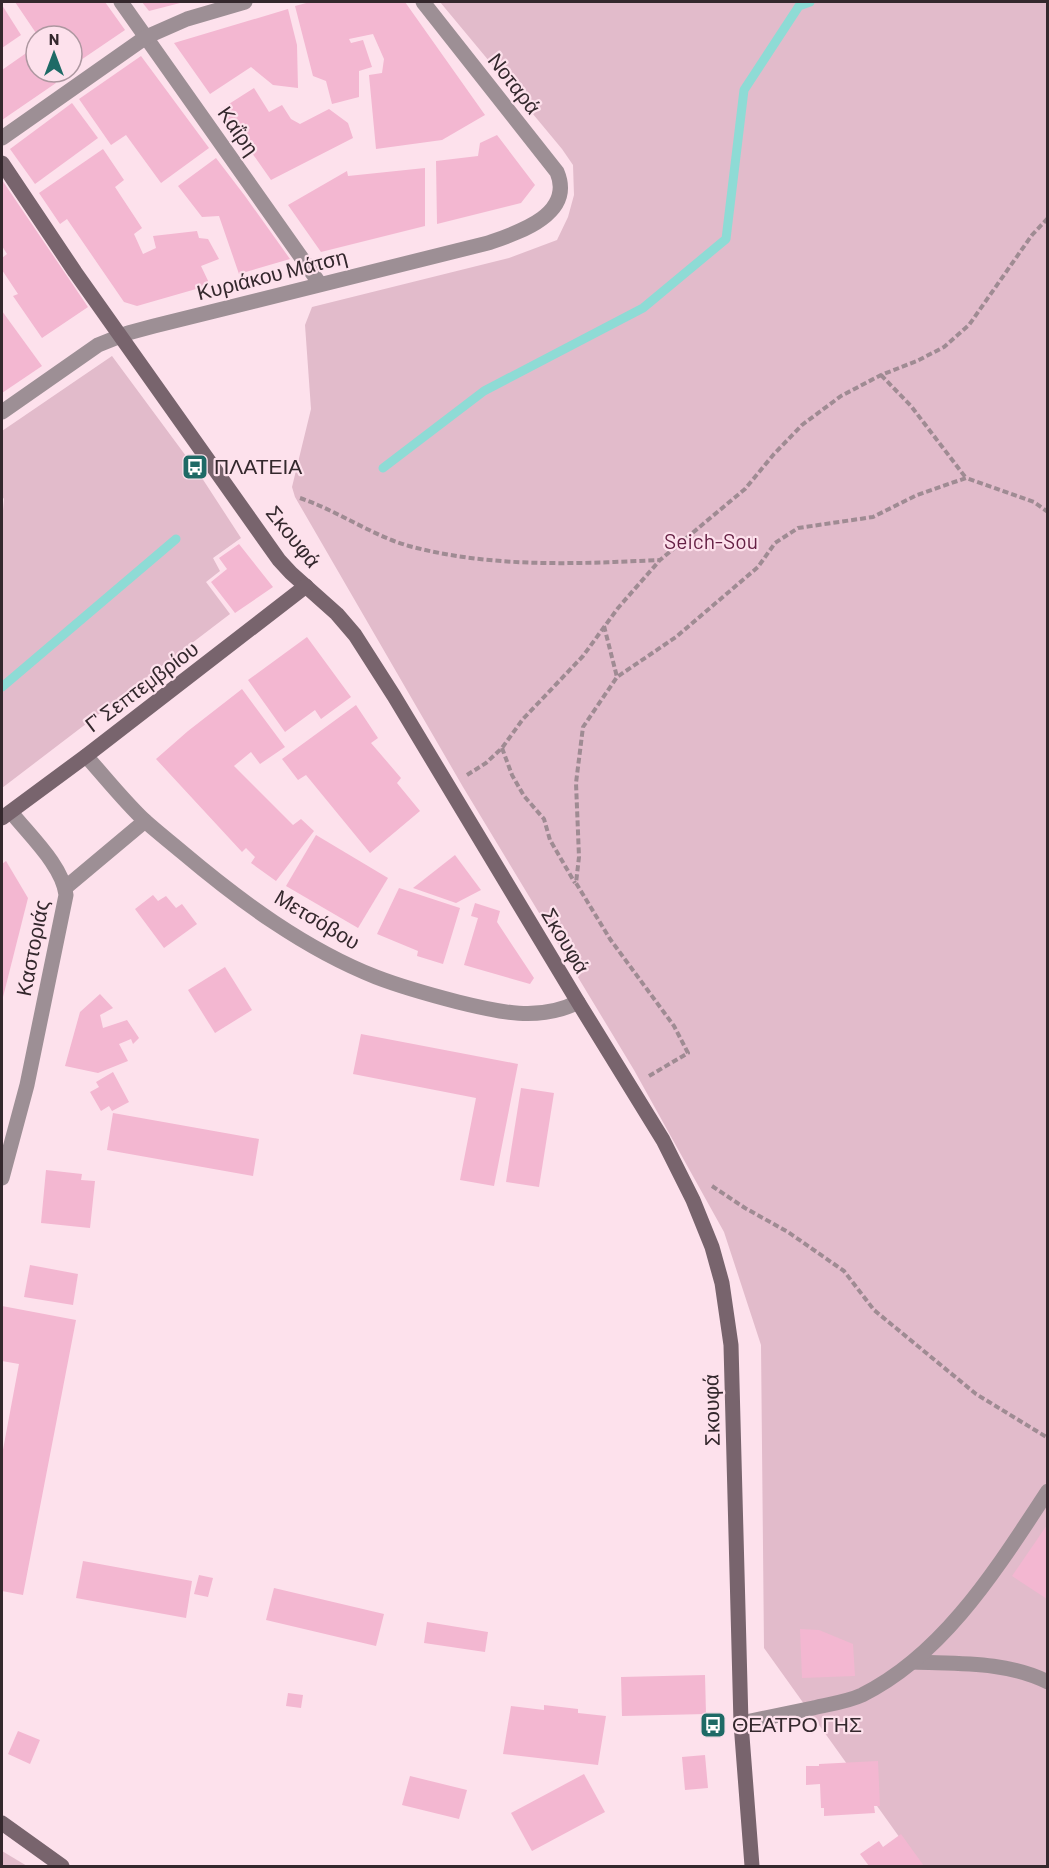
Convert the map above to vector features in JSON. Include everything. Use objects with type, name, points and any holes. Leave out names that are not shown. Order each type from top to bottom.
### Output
[{"type":"street","name":"Καΐρη","points":[[121,2],[320,284]]},
{"type":"street","points":[[2,138],[146,37],[187,19],[245,2]]},
{"type":"street","name":"Νοταρά","points":[[423,2],[551,164],[559,177],[558,198]]},
{"type":"street","name":"Σκουφά","points":[[2,163],[279,560],[338,614],[355,635],[630,1086],[677,1166],[701,1216],[722,1283],[731,1345],[741,1723],[753,1866]]},
{"type":"street","name":"Κυριάκου Μάτση","points":[[2,412],[91,349],[121,335],[503,238],[530,228],[551,209],[558,198]]},
{"type":"street","name":"Γ' Σεπτεμβρίου","points":[[6,815],[306,586]]},
{"type":"street","name":"Μετσόβου","points":[[86,756],[145,821],[207,874],[279,925],[343,962],[376,977],[437,997],[494,1010],[519,1014],[548,1013],[578,1002]]},
{"type":"street","name":"Καστοριάς","points":[[2,1178],[27,1085],[65,900],[65,888],[57,869],[6,815]]},
{"type":"street","points":[[65,888],[145,821]]},
{"type":"street","points":[[741,1723],[836,1703],[860,1695],[913,1662],[976,1595],[1047,1491]]},
{"type":"street","points":[[913,1662],[1001,1666],[1028,1673],[1047,1682]]},
{"type":"street","points":[[2,1824],[62,1866]]},
{"type":"path","points":[[449,786],[486,763],[502,748],[523,720],[583,656],[618,608],[660,560],[745,489],[802,425],[841,396],[944,347],[969,325],[1032,235],[1047,218]]},
{"type":"path","points":[[881,375],[911,406],[966,478],[1034,502],[1047,512]]},
{"type":"path","points":[[576,883],[579,857],[576,783],[583,727],[617,677],[676,637],[758,567],[775,543],[798,528],[873,517],[917,495],[966,478]]},
{"type":"path","points":[[300,498],[313,502],[362,527],[408,545],[467,558],[566,564],[660,560]]},
{"type":"path","points":[[604,626],[617,677]]},
{"type":"path","points":[[502,748],[512,775],[524,796],[544,819],[549,840],[610,939],[674,1026],[688,1053],[630,1086]]},
{"type":"path","points":[[677,1166],[788,1232],[844,1270],[874,1310],[976,1394],[1047,1438]]},
{"type":"green space","name":"Seich-Sou","points":[[440,2],[1047,2],[1047,1866],[920,1866],[764,1648],[761,1345],[724,1232],[634,1070],[463,787],[295,497],[292,487],[311,409],[305,325],[312,307],[509,258],[557,240],[568,217],[574,195],[573,165]]},
{"type":"green space","points":[[112,356],[200,475],[241,538],[213,558],[220,571],[206,582],[230,614],[2,788],[2,522],[4,499],[2,496],[2,431]]},
{"type":"green space","points":[[2,1851],[27,1866],[2,1866]]},
{"type":"building","points":[[15,2],[105,2],[125,30],[84,58],[84,24],[30,24]]},
{"type":"building","points":[[142,2],[184,2],[149,11]]},
{"type":"building","points":[[310,2],[405,2],[485,115],[442,140],[376,149],[369,75],[382,73],[384,59],[373,34],[349,39],[351,43],[363,40],[372,67],[359,71],[359,97],[332,104],[326,81],[313,76],[295,6]]},
{"type":"building","points":[[2,5],[21,35],[2,48]]},
{"type":"building","points":[[288,9],[297,45],[298,88],[273,85],[251,67],[210,94],[174,43]]},
{"type":"building","points":[[24,55],[24,84],[55,84],[2,120],[2,70]]},
{"type":"building","points":[[141,56],[209,148],[161,183],[126,135],[111,145],[79,99]]},
{"type":"building","points":[[254,88],[269,112],[282,105],[291,119],[300,124],[329,109],[348,123],[353,138],[271,180],[221,109]]},
{"type":"building","points":[[72,103],[98,138],[35,184],[10,149]]},
{"type":"building","points":[[497,135],[535,185],[521,203],[437,224],[436,161],[478,156],[480,143]]},
{"type":"building","points":[[103,149],[124,180],[115,187],[142,228],[134,234],[143,254],[156,248],[153,236],[197,231],[199,238],[208,239],[219,259],[201,266],[210,285],[137,306],[124,302],[67,219],[60,224],[39,193]]},
{"type":"building","points":[[216,158],[290,259],[239,274],[219,216],[202,217],[178,186]]},
{"type":"building","points":[[425,168],[425,226],[321,252],[288,205],[347,171],[348,176]]},
{"type":"building","points":[[2,180],[88,307],[42,338],[13,296],[18,294],[2,270],[2,258],[7,254],[2,246]]},
{"type":"building","points":[[2,311],[42,366],[2,393]]},
{"type":"building","points":[[239,544],[273,587],[235,613],[211,582],[227,569],[219,558]]},
{"type":"building","points":[[307,637],[351,697],[321,719],[315,710],[285,732],[248,680]]},
{"type":"building","points":[[242,689],[285,747],[260,764],[251,752],[234,766],[293,825],[301,819],[314,831],[276,881],[251,863],[255,857],[246,848],[242,852],[156,759]]},
{"type":"building","points":[[356,705],[378,738],[371,743],[401,778],[397,783],[420,811],[370,853],[306,775],[298,780],[282,759]]},
{"type":"building","points":[[316,835],[388,878],[358,928],[286,886]]},
{"type":"building","points":[[455,855],[481,890],[456,903],[413,888]]},
{"type":"building","points":[[6,861],[28,898],[2,1001],[2,864]]},
{"type":"building","points":[[399,888],[460,908],[443,964],[417,956],[418,951],[377,934]]},
{"type":"building","points":[[153,895],[158,901],[166,896],[176,908],[182,904],[197,924],[164,948],[135,909]]},
{"type":"building","points":[[475,903],[500,911],[497,922],[534,978],[530,984],[464,965],[478,918],[471,916]]},
{"type":"building","points":[[225,967],[252,1010],[215,1033],[188,990]]},
{"type":"building","points":[[100,994],[113,1008],[100,1015],[103,1028],[127,1020],[139,1038],[133,1044],[131,1039],[119,1044],[128,1061],[98,1073],[65,1066],[80,1012]]},
{"type":"building","points":[[361,1034],[518,1064],[494,1186],[460,1180],[476,1098],[353,1074]]},
{"type":"building","points":[[113,1072],[129,1102],[112,1111],[109,1106],[101,1111],[90,1092],[99,1087],[96,1082]]},
{"type":"building","points":[[521,1088],[554,1093],[539,1187],[506,1182]]},
{"type":"building","points":[[113,1113],[259,1139],[253,1176],[107,1150]]},
{"type":"building","points":[[46,1170],[82,1174],[81,1180],[95,1181],[90,1228],[41,1223]]},
{"type":"building","points":[[30,1265],[78,1274],[73,1305],[24,1297]]},
{"type":"building","points":[[2,1306],[76,1320],[23,1595],[2,1591],[2,1455],[19,1364],[2,1361]]},
{"type":"building","points":[[1047,1525],[1047,1599],[1012,1576]]},
{"type":"building","points":[[83,1561],[192,1581],[186,1618],[76,1598]]},
{"type":"building","points":[[199,1575],[213,1578],[208,1597],[194,1594]]},
{"type":"building","points":[[274,1588],[384,1614],[376,1646],[266,1620]]},
{"type":"building","points":[[427,1622],[488,1632],[485,1652],[424,1643]]},
{"type":"building","points":[[800,1629],[819,1630],[853,1644],[855,1676],[802,1678]]},
{"type":"building","points":[[705,1675],[706,1714],[622,1716],[621,1677]]},
{"type":"building","points":[[288,1693],[303,1695],[301,1708],[286,1706]]},
{"type":"building","points":[[544,1705],[578,1709],[578,1713],[606,1716],[598,1765],[503,1754],[511,1706],[544,1710]]},
{"type":"building","points":[[18,1731],[40,1740],[30,1764],[8,1754]]},
{"type":"building","points":[[705,1755],[708,1788],[685,1790],[682,1757]]},
{"type":"building","points":[[878,1761],[880,1806],[874,1806],[875,1813],[824,1816],[824,1808],[821,1808],[820,1784],[806,1785],[806,1766]]},
{"type":"building","points":[[584,1774],[605,1812],[532,1851],[511,1813]]},
{"type":"building","points":[[410,1776],[467,1790],[459,1819],[402,1805]]},
{"type":"building","points":[[901,1834],[924,1866],[869,1866],[860,1854],[879,1841],[883,1847]]},
{"type":"waterway","points":[[383,468],[484,391],[643,308],[726,239],[744,90],[799,6],[810,2]]},
{"type":"waterway","points":[[2,687],[176,539]]},
{"type":"place","name":"ΠΛΑΤΕΙΑ","points":[[195,467]]},
{"type":"place","name":"ΘΕΑΤΡΟ ΓΗΣ","points":[[713,1725]]}]
